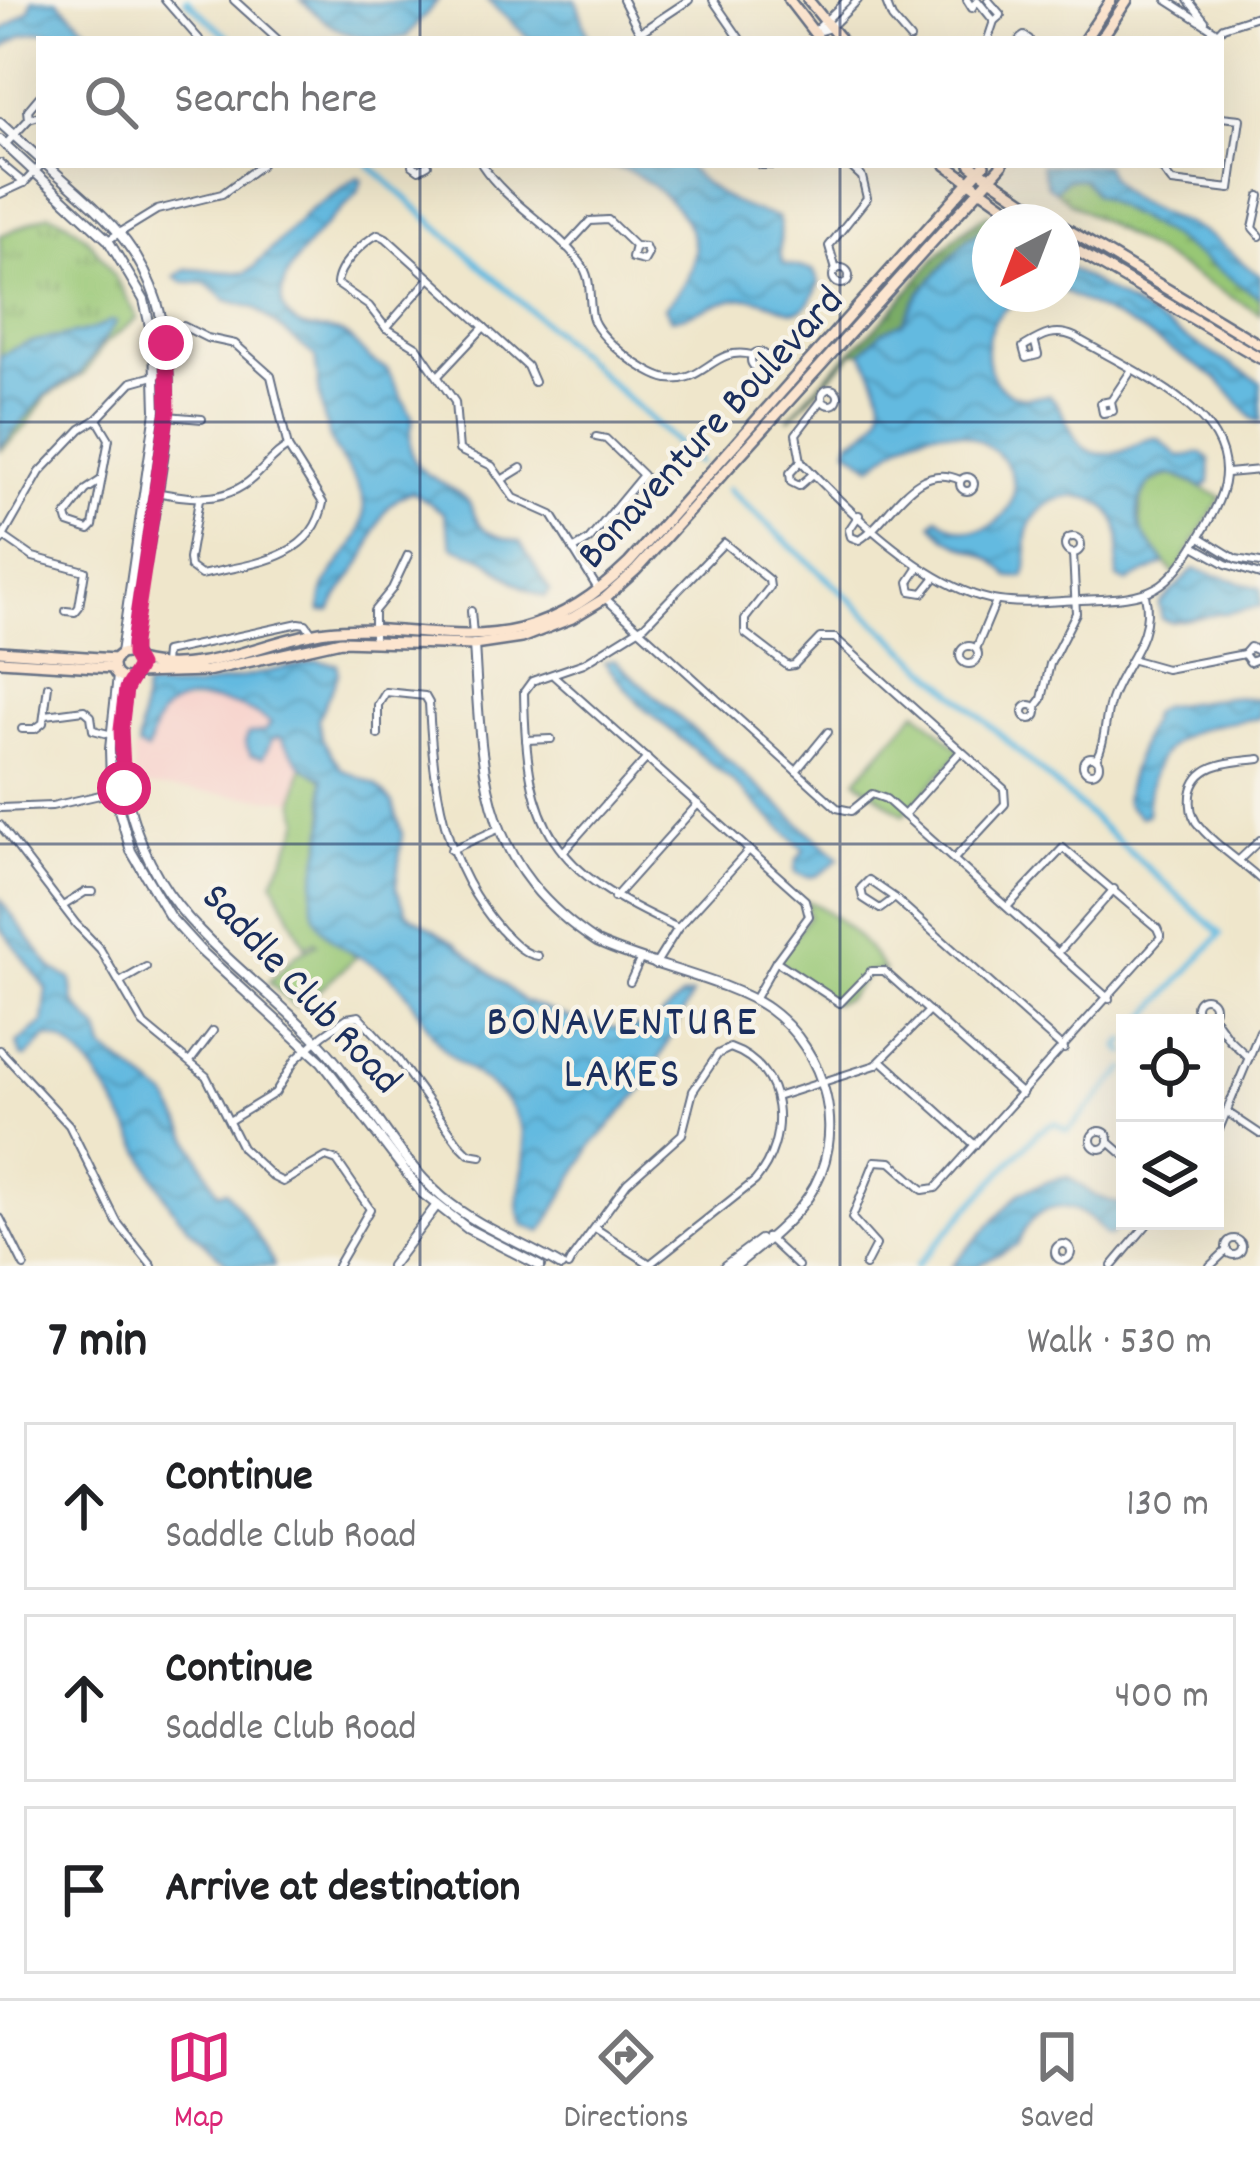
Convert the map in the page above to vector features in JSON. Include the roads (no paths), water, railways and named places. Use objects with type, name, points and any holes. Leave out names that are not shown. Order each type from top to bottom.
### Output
[{"type":"main road","points":[[789,0],[816,36]]},
{"type":"main road","points":[[808,0],[837,36]]},
{"type":"main road","points":[[1087,36],[1112,0]]},
{"type":"main road","points":[[1103,36],[1127,0]]},
{"type":"main road","points":[[950,168],[1000,204]]},
{"type":"main road","name":"Bonaventure Boulevard","points":[[602,594],[977,168]]},
{"type":"main road","points":[[979,168],[1028,204]]},
{"type":"main road","name":"Bonaventure Boulevard","points":[[0,661],[126,665],[206,661],[313,634],[473,640],[549,619],[602,594],[636,570],[999,168]]},
{"type":"main road","points":[[1080,237],[1260,345]]},
{"type":"main road","points":[[1080,253],[1260,358]]},
{"type":"main road","name":"Bonaventure Boulevard","points":[[0,651],[207,671],[373,635]]},
{"type":"street","points":[[165,0],[196,36]]},
{"type":"street","points":[[234,0],[274,36]]},
{"type":"street","points":[[623,0],[641,36],[689,0]]},
{"type":"street","points":[[712,0],[738,36]]},
{"type":"street","points":[[816,36],[847,0]]},
{"type":"street","points":[[827,24],[858,0]]},
{"type":"street","points":[[885,0],[907,36]]},
{"type":"street","points":[[968,0],[972,8],[982,1],[994,21],[989,36]]},
{"type":"street","points":[[1166,0],[1207,24]]},
{"type":"street","points":[[1188,0],[1215,35],[1260,15]]},
{"type":"street","points":[[28,119],[36,101]]},
{"type":"street","points":[[3,142],[36,117]]},
{"type":"street","points":[[1161,168],[1172,182],[1230,189],[1240,119],[1224,117]]},
{"type":"street","name":"Saddle Club Road","points":[[0,123],[36,160]]},
{"type":"street","name":"Saddle Club Road","points":[[3,142],[36,162]]},
{"type":"street","points":[[0,163],[24,183]]},
{"type":"street","points":[[0,194],[24,183],[38,168]]},
{"type":"street","name":"Saddle Club Road","points":[[44,168],[118,232],[144,271],[164,330],[170,371],[157,493],[112,735],[113,792],[130,851],[170,917],[200,950],[313,1044]]},
{"type":"street","name":"Saddle Club Road","points":[[44,168],[108,240],[144,300],[152,334],[156,411],[121,730],[124,788],[145,854],[172,898],[204,936],[352,1081],[440,1202],[468,1229],[540,1266]]},
{"type":"street","points":[[108,240],[157,209],[222,194],[257,168]]},
{"type":"street","points":[[484,168],[504,192],[566,247],[586,273],[596,327],[640,368],[671,380],[687,378],[729,352],[752,356]]},
{"type":"street","points":[[836,270],[829,246],[867,198],[868,188],[852,168]]},
{"type":"street","points":[[1260,196],[1252,228],[1260,236]]},
{"type":"street","points":[[566,247],[590,221],[608,220],[635,246]]},
{"type":"street","points":[[534,382],[527,367],[378,234],[339,272],[337,284],[369,306],[386,328],[417,347],[438,376],[455,402],[459,450],[492,466],[514,498],[552,515],[602,594],[638,629],[837,808],[850,811],[866,797],[879,795],[904,814],[1109,999]]},
{"type":"street","points":[[386,328],[430,278]]},
{"type":"street","points":[[152,334],[187,327],[207,338],[227,340],[271,376],[288,447],[322,503],[315,529],[289,553],[201,575],[189,560],[200,500]]},
{"type":"street","points":[[438,376],[484,327]]},
{"type":"street","points":[[822,400],[796,434],[801,461],[935,578],[996,601],[1145,595],[1178,572],[1218,506],[1227,473],[1216,438],[1178,399],[1063,332],[1043,334],[1035,344]]},
{"type":"street","points":[[1111,401],[1131,370]]},
{"type":"street","points":[[66,611],[75,612],[79,607],[85,571],[33,557],[2,540],[47,463],[81,428],[132,382],[170,371]]},
{"type":"street","points":[[167,416],[202,419]]},
{"type":"street","points":[[97,418],[109,439],[92,529],[68,523],[66,516],[76,500],[100,480]]},
{"type":"street","points":[[573,550],[589,540],[643,476],[607,439],[596,437]]},
{"type":"street","points":[[144,490],[200,500],[245,485],[288,447]]},
{"type":"street","points":[[801,461],[790,473],[791,482],[799,486],[813,474]]},
{"type":"street","points":[[503,478],[521,468]]},
{"type":"street","points":[[1227,473],[1260,470]]},
{"type":"street","points":[[860,515],[849,530],[854,540],[864,539],[912,486],[942,476],[960,480]]},
{"type":"street","points":[[1200,537],[1220,556],[1260,563]]},
{"type":"street","points":[[1200,537],[1246,560]]},
{"type":"street","points":[[677,928],[593,885],[563,852],[536,804],[526,740],[527,686],[608,650],[638,629],[724,543],[769,580],[770,586],[745,619],[745,633],[788,666],[820,638],[835,638],[1004,789],[1005,804],[954,859]]},
{"type":"street","points":[[1194,546],[1260,574]]},
{"type":"street","points":[[1036,706],[1050,664],[1073,622],[1073,553]]},
{"type":"street","points":[[373,635],[375,609],[392,589],[408,555]]},
{"type":"street","points":[[919,567],[909,582],[911,591],[923,593],[935,578]]},
{"type":"street","points":[[1096,759],[1112,696],[1134,660],[1148,610],[1145,595]]},
{"type":"street","points":[[976,649],[996,601]]},
{"type":"street","points":[[471,611],[483,769],[498,829],[516,866],[551,907],[597,941],[754,1000],[801,1037],[822,1082],[830,1141],[811,1193],[794,1215],[735,1266]]},
{"type":"street","points":[[1134,660],[1166,668],[1244,654],[1253,646],[1260,655]]},
{"type":"street","points":[[554,676],[805,900],[809,916],[754,1000]]},
{"type":"street","points":[[22,729],[37,728],[46,715],[48,686]]},
{"type":"street","points":[[378,735],[379,700],[386,692],[425,696],[436,792],[451,850],[497,926],[526,953],[538,956]]},
{"type":"street","points":[[46,715],[85,710],[93,730],[112,735]]},
{"type":"street","points":[[796,771],[828,732]]},
{"type":"street","points":[[526,740],[551,739]]},
{"type":"street","points":[[904,814],[961,751]]},
{"type":"street","points":[[563,852],[647,758]]},
{"type":"street","points":[[1260,759],[1222,763],[1202,772],[1192,785],[1190,802],[1195,820],[1260,879]]},
{"type":"street","points":[[0,808],[52,806],[124,788]]},
{"type":"street","points":[[614,898],[698,804]]},
{"type":"street","points":[[0,825],[100,949],[144,1024],[206,1076],[247,1154],[283,1186],[332,1157],[368,1204],[369,1213],[337,1266]]},
{"type":"street","points":[[451,850],[498,829]]},
{"type":"street","points":[[1239,860],[1260,840]]},
{"type":"street","points":[[865,1266],[876,1246],[852,1218],[875,1161],[886,1160],[917,1187],[932,1191],[1161,937],[1157,928],[1063,848],[1006,907]]},
{"type":"street","points":[[655,965],[677,928],[749,850]]},
{"type":"street","points":[[896,898],[880,909],[863,898],[862,885],[875,881],[896,898],[1064,1048]]},
{"type":"street","points":[[1058,953],[1114,889]]},
{"type":"street","points":[[62,906],[93,892]]},
{"type":"street","points":[[630,982],[640,960]]},
{"type":"street","points":[[776,961],[840,1003],[878,970],[891,976],[1022,1094]]},
{"type":"street","points":[[120,982],[146,967]]},
{"type":"street","points":[[776,1097],[882,1061],[929,1011]]},
{"type":"street","points":[[229,1121],[275,1093],[296,1059],[352,1015],[368,1022],[459,1144],[469,1154],[482,1156]]},
{"type":"street","points":[[191,1060],[213,1031]]},
{"type":"street","points":[[1221,1122],[1260,1031]]},
{"type":"street","points":[[1224,1034],[1249,1058]]},
{"type":"street","points":[[564,1266],[627,1183],[682,1135],[693,1091],[725,1048],[755,1064],[776,1097],[780,1126],[768,1165],[755,1181],[650,1264],[595,1228]]},
{"type":"street","points":[[0,1050],[69,1125],[117,1222],[152,1266]]},
{"type":"street","points":[[882,1061],[975,1145]]},
{"type":"street","points":[[1228,1112],[1260,1134]]},
{"type":"street","points":[[1108,1142],[1116,1149]]},
{"type":"street","points":[[391,1266],[440,1202]]},
{"type":"street","name":"Saddle Club Road","points":[[440,1202],[564,1266]]},
{"type":"street","points":[[0,1218],[23,1266]]},
{"type":"street","points":[[1112,1266],[1140,1230]]},
{"type":"street","points":[[725,1266],[767,1237]]},
{"type":"street","points":[[767,1237],[798,1266]]},
{"type":"street","points":[[1210,1266],[1226,1250]]},
{"type":"water","points":[[32,0],[57,0],[95,36],[41,31],[22,35],[0,50],[0,32],[30,10]]},
{"type":"water","points":[[301,0],[438,0],[407,36],[357,36],[324,20]]},
{"type":"water","points":[[487,0],[576,0],[588,36],[527,36]]},
{"type":"water","points":[[617,168],[688,168],[726,198],[777,217],[781,258],[784,264],[813,270],[819,282],[814,296],[795,311],[748,298],[671,319],[665,307],[688,276],[692,233],[673,204],[629,171]]},
{"type":"water","points":[[1042,168],[1106,168],[1133,200],[1206,234],[1260,276],[1260,298],[1168,235],[1094,194],[1084,179],[1067,179],[1055,190],[1048,186]]},
{"type":"water","points":[[358,177],[362,180],[357,194],[314,237],[288,275],[282,294],[284,310],[302,327],[343,334],[387,369],[413,419],[410,438],[415,462],[467,499],[486,530],[520,542],[550,591],[545,597],[484,558],[452,546],[444,513],[412,491],[389,506],[357,569],[330,610],[321,611],[326,584],[356,540],[364,513],[361,492],[327,428],[315,356],[255,308],[226,300],[206,283],[175,277],[185,269],[245,273],[309,211]]},
{"type":"water","points":[[972,237],[972,312],[1003,312],[989,333],[987,347],[987,360],[998,384],[1020,397],[1049,395],[1075,436],[1092,452],[1121,452],[1158,438],[1179,457],[1201,453],[1209,459],[1210,482],[1203,487],[1170,474],[1157,478],[1145,490],[1139,524],[1164,564],[1126,582],[1118,578],[1116,522],[1097,501],[1070,497],[1044,507],[1034,518],[1028,531],[1024,577],[1009,577],[991,560],[951,540],[932,524],[938,517],[959,529],[979,530],[996,523],[1014,492],[1011,473],[997,454],[971,437],[942,430],[906,441],[872,466],[848,449],[851,440],[876,422],[881,412],[880,390],[862,352],[881,332],[903,322],[920,292]]},
{"type":"water","points":[[1080,275],[1260,382],[1260,422],[1216,378],[1140,330],[1080,300]]},
{"type":"water","points":[[116,322],[80,373],[45,395],[0,447],[0,357],[26,344]]},
{"type":"water","points":[[1194,569],[1260,588],[1260,607],[1171,622],[1162,619],[1159,604]]},
{"type":"water","points":[[614,660],[839,858],[813,877],[795,872],[804,850],[730,779],[641,706],[604,662]]},
{"type":"water","points":[[317,661],[337,664],[339,673],[318,718],[321,737],[341,769],[376,785],[393,803],[402,834],[396,888],[407,913],[456,944],[523,1001],[579,1022],[626,1030],[657,1021],[681,997],[692,995],[644,1088],[592,1145],[542,1232],[524,1225],[519,1213],[524,1145],[507,1102],[445,1050],[398,983],[330,938],[315,915],[314,883],[325,824],[323,778],[302,766],[280,736],[272,739],[263,757],[251,755],[245,743],[248,734],[265,731],[271,723],[216,701],[172,706],[161,715],[147,751],[138,747],[145,688],[194,688]]},
{"type":"water","points":[[1229,697],[1260,699],[1260,718],[1213,725],[1178,739],[1156,767],[1147,815],[1140,817],[1127,804],[1126,796],[1152,713],[1161,707]]},
{"type":"water","points":[[0,899],[52,969],[71,979],[74,1003],[99,1031],[104,1049],[168,1098],[218,1193],[226,1191],[274,1266],[230,1266],[184,1222],[101,1082],[66,1043],[48,1037],[26,1057],[21,1056],[17,1043],[43,1023],[47,989],[0,927]]},
{"type":"water","points":[[1069,1177],[1095,1196],[1116,1203],[1116,1230],[1105,1235],[1082,1213],[1057,1207],[1035,1217],[1018,1244],[976,1266],[951,1266],[1021,1192]]},
{"type":"waterway","points":[[186,0],[227,36]]},
{"type":"waterway","points":[[372,168],[698,462]]},
{"type":"waterway","points":[[728,489],[1221,934],[1149,1014]]},
{"type":"waterway","points":[[916,1266],[1037,1133],[1054,1123],[1068,1131],[1116,1079]]},
{"type":"district","name":"BONAVENTURE LAKES","points":[[623,1051]]}]
